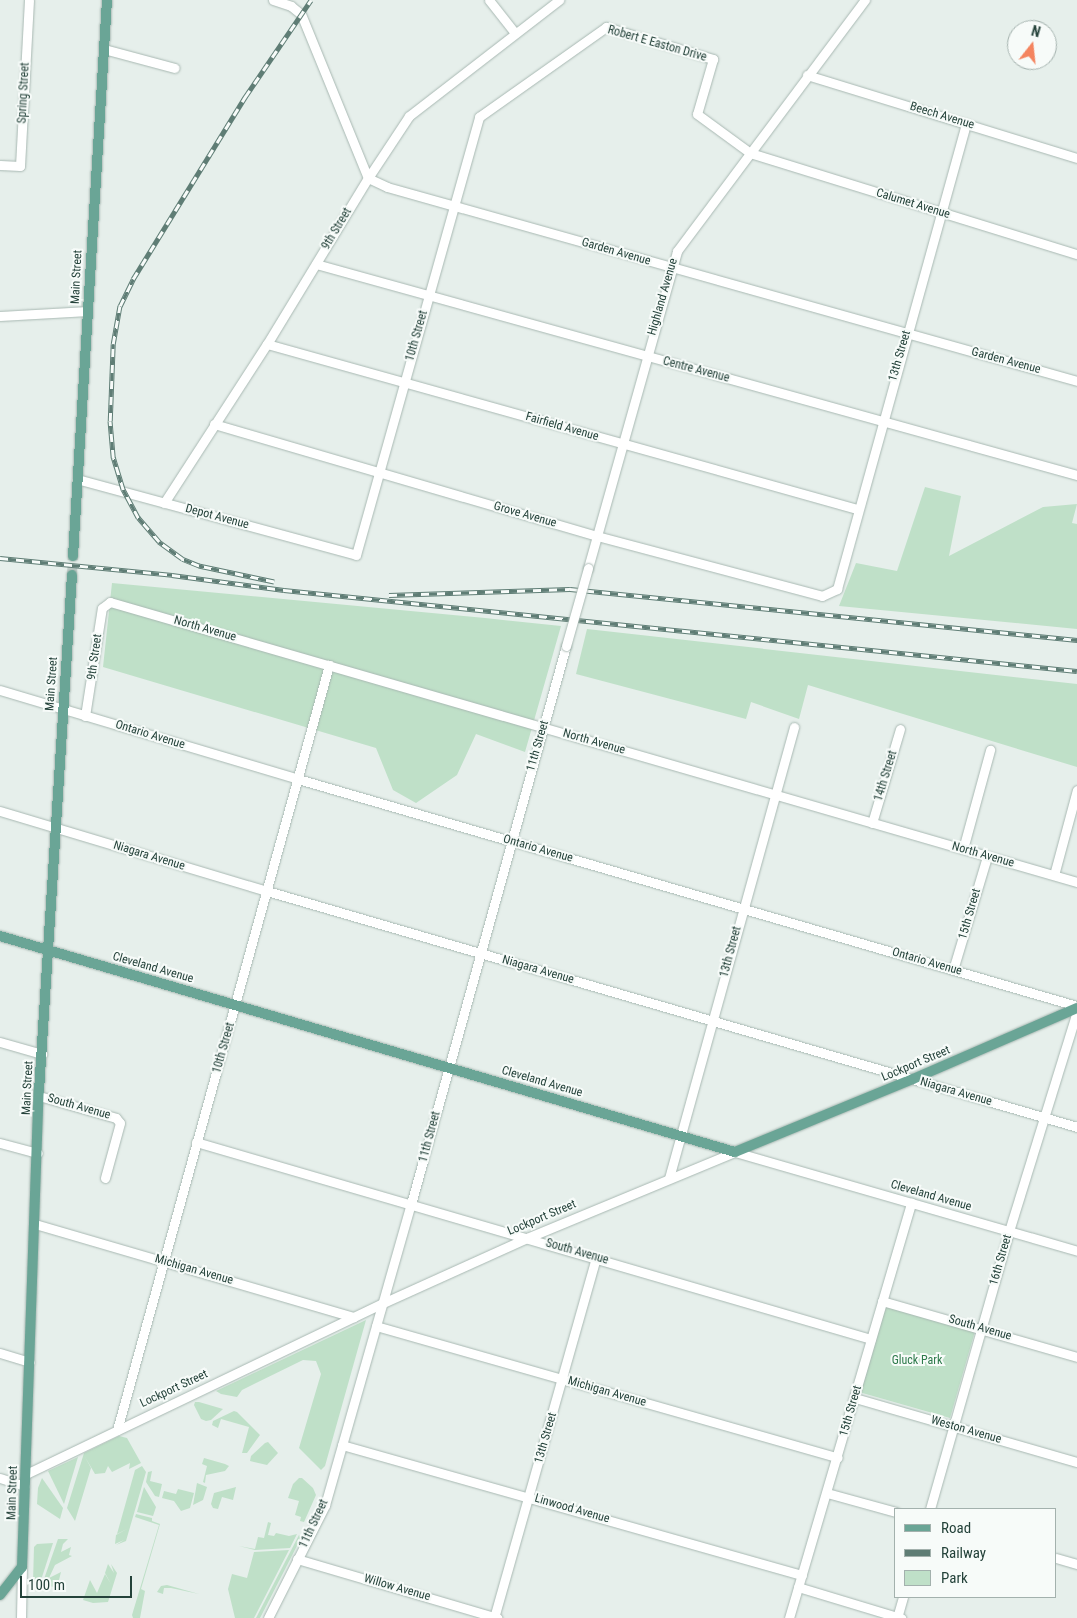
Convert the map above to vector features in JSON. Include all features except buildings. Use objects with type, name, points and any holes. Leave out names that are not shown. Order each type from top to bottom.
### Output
[{"type":"main road","name":"Main Street","points":[[73,556],[107,0]]},
{"type":"main road","name":"Main Street","points":[[22,1568],[39,1096],[72,575]]},
{"type":"main road","name":"Cleveland Avenue","points":[[0,936],[735,1152]]},
{"type":"main road","name":"Lockport Street","points":[[735,1152],[913,1079],[1077,1007]]},
{"type":"main road","points":[[0,1595],[4,1584],[22,1568]]},
{"type":"street","name":"Spring Street","points":[[0,165],[20,166],[29,0]]},
{"type":"street","points":[[273,0],[292,3],[301,14],[368,178]]},
{"type":"street","points":[[489,0],[515,33]]},
{"type":"street","name":"9th Street","points":[[164,503],[267,344],[368,178],[409,116],[559,0]]},
{"type":"street","name":"Highland Avenue","points":[[566,646],[677,251],[865,0]]},
{"type":"street","name":"Robert E Easton Drive","points":[[478,118],[606,27],[712,59],[697,114],[750,153]]},
{"type":"street","points":[[104,49],[175,68]]},
{"type":"street","name":"Beech Avenue","points":[[807,76],[1077,158]]},
{"type":"street","name":"10th Street","points":[[356,555],[478,118]]},
{"type":"street","name":"13th Street","points":[[837,588],[882,420],[966,124]]},
{"type":"street","name":"Calumet Avenue","points":[[750,153],[1077,254]]},
{"type":"street","name":"Garden Avenue","points":[[368,178],[387,187],[453,207],[1077,381]]},
{"type":"street","name":"Centre Avenue","points":[[316,264],[428,297],[1077,475]]},
{"type":"street","points":[[0,316],[88,311]]},
{"type":"street","name":"Fairfield Avenue","points":[[267,344],[857,510]]},
{"type":"street","name":"Grove Avenue","points":[[214,424],[597,536],[822,596],[837,588]]},
{"type":"street","name":"Depot Avenue","points":[[78,480],[356,555]]},
{"type":"street","name":"9th Street","points":[[86,716],[102,608],[110,602]]},
{"type":"street","name":"North Avenue","points":[[110,602],[1077,882]]},
{"type":"street","name":"11th Street","points":[[268,1618],[325,1505],[566,646]]},
{"type":"street","name":"10th Street","points":[[117,1430],[329,666]]},
{"type":"street","name":"Ontario Avenue","points":[[0,690],[1077,1007]]},
{"type":"street","name":"13th Street","points":[[668,1178],[794,727]]},
{"type":"street","name":"14th Street","points":[[872,823],[900,729]]},
{"type":"street","points":[[963,849],[990,750]]},
{"type":"street","points":[[1054,875],[1077,790]]},
{"type":"street","name":"Niagara Avenue","points":[[0,811],[267,892],[1077,1127]]},
{"type":"street","name":"15th Street","points":[[954,970],[987,857]]},
{"type":"street","name":"16th Street","points":[[930,1508],[1009,1231],[1077,1012]]},
{"type":"street","points":[[0,1042],[42,1054]]},
{"type":"street","name":"South Avenue","points":[[39,1096],[116,1118],[120,1123],[105,1178]]},
{"type":"street","points":[[0,1142],[38,1153]]},
{"type":"street","name":"South Avenue","points":[[196,1142],[871,1339]]},
{"type":"street","name":"Lockport Street","points":[[26,1474],[383,1303],[527,1238],[668,1178],[735,1152]]},
{"type":"street","name":"Cleveland Avenue","points":[[735,1152],[1077,1251]]},
{"type":"street","name":"15th Street","points":[[789,1618],[838,1458],[911,1203]]},
{"type":"street","name":"Michigan Avenue","points":[[35,1224],[354,1317]]},
{"type":"street","name":"13th Street","points":[[495,1618],[596,1258]]},
{"type":"street","name":"South Avenue","points":[[882,1301],[1077,1357]]},
{"type":"street","name":"Michigan Avenue","points":[[376,1326],[838,1458]]},
{"type":"street","points":[[0,1353],[30,1362]]},
{"type":"street","name":"Weston Avenue","points":[[855,1398],[1077,1462]]},
{"type":"street","name":"Linwood Avenue","points":[[342,1445],[802,1576]]},
{"type":"street","points":[[0,1478],[26,1486]]},
{"type":"street","points":[[827,1493],[894,1511]]},
{"type":"street","points":[[1057,1558],[1077,1564]]},
{"type":"street","name":"Willow Avenue","points":[[297,1559],[495,1618]]},
{"type":"street","points":[[21,1618],[22,1568]]},
{"type":"street","points":[[798,1587],[898,1618],[903,1598]]},
{"type":"green space","points":[[925,487],[961,496],[949,556],[1043,507],[1077,504],[1072,523],[1077,524],[1077,629],[839,606],[856,563],[897,571]]},
{"type":"green space","points":[[112,583],[561,626],[525,752],[476,734],[457,775],[416,803],[393,790],[376,748],[103,667]]},
{"type":"green space","points":[[587,629],[1077,684],[1077,767],[808,685],[799,719],[751,702],[746,719],[576,674]]},
{"type":"green space","name":"Gluck Park","points":[[886,1304],[975,1330],[950,1418],[861,1392]]},
{"type":"green space","points":[[366,1320],[325,1466],[321,1470],[299,1448],[321,1374],[316,1361],[303,1360],[242,1390],[237,1397],[221,1394],[216,1391]]},
{"type":"green space","points":[[195,1402],[223,1409],[211,1420],[206,1421],[201,1419],[194,1405]]},
{"type":"green space","points":[[234,1411],[260,1435],[247,1453],[242,1453],[249,1427],[221,1419],[218,1428],[212,1425],[213,1421]]},
{"type":"green space","points":[[119,1436],[127,1438],[141,1463],[129,1469],[130,1463],[112,1472],[108,1466],[105,1473],[95,1474],[85,1457],[91,1468],[75,1521],[67,1508],[84,1453]]},
{"type":"green space","points":[[268,1442],[278,1453],[267,1465],[250,1461],[251,1456]]},
{"type":"green space","points":[[78,1457],[64,1504],[48,1471]]},
{"type":"green space","points":[[204,1458],[229,1466],[225,1471],[206,1475],[205,1483],[203,1482],[207,1466],[202,1464]]},
{"type":"green space","points":[[142,1466],[146,1472],[126,1541],[116,1545],[124,1540],[115,1544],[116,1535],[127,1529],[117,1534],[135,1470]]},
{"type":"green space","points":[[152,1471],[150,1481],[162,1484],[159,1497],[155,1496],[146,1482],[148,1472]]},
{"type":"green space","points":[[42,1478],[63,1508],[60,1519],[37,1504],[38,1488]]},
{"type":"green space","points":[[299,1478],[302,1478],[313,1488],[316,1495],[304,1522],[300,1521],[301,1517],[295,1515],[299,1501],[288,1498],[293,1484]]},
{"type":"green space","points":[[197,1483],[207,1487],[203,1500],[193,1505]]},
{"type":"green space","points":[[144,1487],[156,1507],[153,1516],[137,1512]]},
{"type":"green space","points":[[236,1487],[233,1500],[222,1497],[218,1509],[213,1508],[211,1504],[214,1493]]},
{"type":"green space","points":[[178,1489],[194,1493],[190,1508],[181,1511],[174,1501],[162,1498],[164,1491],[176,1494]]},
{"type":"green space","points":[[136,1514],[152,1518],[152,1521],[160,1524],[141,1589],[145,1591],[140,1618],[133,1618],[132,1615],[159,1525],[135,1517]]},
{"type":"green space","points":[[268,1522],[271,1523],[268,1535],[274,1536],[276,1533],[289,1536],[297,1534],[290,1548],[255,1550],[239,1546],[255,1549],[258,1537],[264,1538]]},
{"type":"green space","points":[[299,1535],[301,1538],[260,1618],[256,1618]]},
{"type":"green space","points":[[58,1539],[68,1539],[63,1544],[61,1552],[71,1547],[69,1555],[72,1556],[55,1565],[49,1578],[61,1572],[57,1588],[46,1585],[44,1579]]},
{"type":"green space","points":[[53,1543],[42,1577],[38,1584],[33,1583],[34,1547],[37,1544]]},
{"type":"green space","points":[[289,1550],[254,1618],[235,1618],[228,1589],[232,1574],[247,1578],[254,1552]]},
{"type":"green space","points":[[108,1564],[114,1573],[111,1564],[117,1573],[108,1602],[93,1603],[83,1600],[90,1580],[97,1593],[105,1574],[111,1584],[105,1573]]},
{"type":"green space","points":[[167,1585],[199,1594],[171,1588],[164,1588],[163,1594],[157,1592],[161,1586]]},
{"type":"tunnel","points":[[72,575],[73,556]]},
{"type":"railway","points":[[274,582],[199,566],[182,559],[159,542],[138,518],[123,490],[113,458],[110,421],[113,344],[120,306],[133,279],[245,97],[311,0]]},
{"type":"railway","points":[[0,558],[172,575],[284,590],[1077,671]]},
{"type":"railway","points":[[389,595],[570,589],[1077,640]]}]
